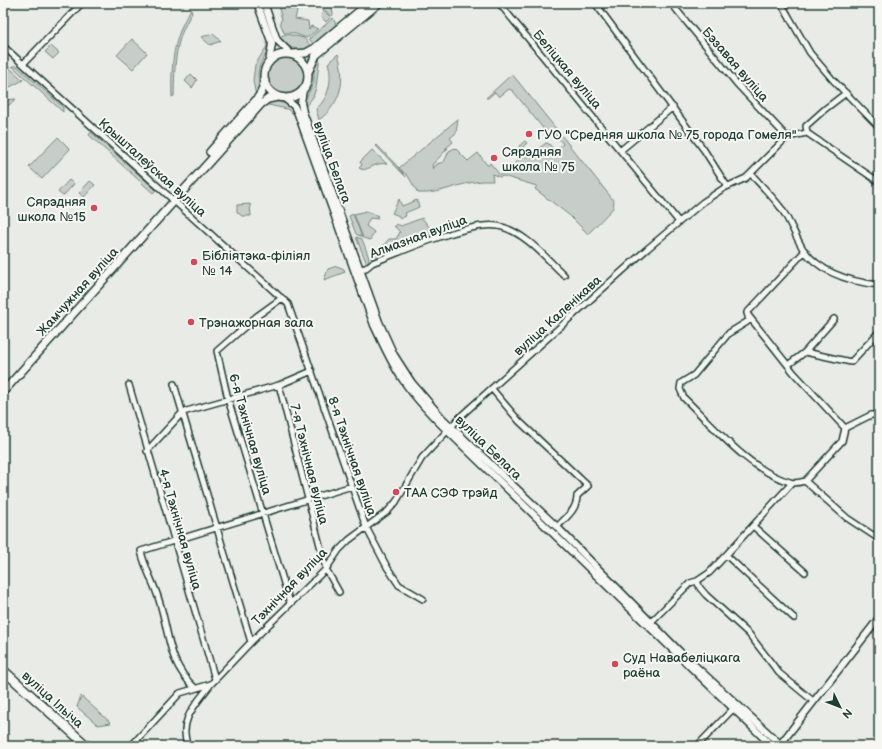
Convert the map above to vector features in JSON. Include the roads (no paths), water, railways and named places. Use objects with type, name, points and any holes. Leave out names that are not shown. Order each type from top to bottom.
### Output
[{"type":"main road","points":[[369,3],[315,48],[306,53],[280,54],[269,62],[265,69],[264,81],[268,88],[280,97],[296,95],[303,89],[307,82],[308,72],[316,54],[379,3]]},
{"type":"main road","points":[[292,54],[304,62],[308,72]]},
{"type":"main road","name":"Жамчужная вуліца","points":[[3,392],[168,206],[257,99],[261,93],[264,81]]},
{"type":"main road","name":"Жамчужная вуліца","points":[[173,200],[261,104],[268,99],[280,97]]},
{"type":"main road","name":"вуліца Ільіча","points":[[3,670],[87,746]]},
{"type":"street","points":[[23,64],[82,3]]},
{"type":"street","points":[[258,3],[272,44],[269,62]]},
{"type":"street","points":[[264,3],[277,40],[292,54]]},
{"type":"street","name":"Беліцкая вуліца","points":[[499,3],[679,222]]},
{"type":"street","points":[[595,3],[673,107],[704,150],[727,186]]},
{"type":"street","points":[[673,5],[680,3]]},
{"type":"street","points":[[781,3],[810,52],[846,93],[879,127]]},
{"type":"street","name":"Бэзавая вуліца","points":[[673,5],[737,84],[788,137]]},
{"type":"street","name":"Крышталеўская вуліца","points":[[3,46],[288,304]]},
{"type":"street","name":"вуліца Белага","points":[[303,89],[301,103],[303,112],[359,269],[379,322],[394,354],[412,383],[449,429],[557,527],[733,709],[772,746]]},
{"type":"street","points":[[807,133],[806,126],[846,93]]},
{"type":"street","name":"вуліца Белага","points":[[280,97],[294,106],[298,114],[372,320],[389,357],[414,394],[650,624],[779,745]]},
{"type":"street","points":[[621,150],[673,107]]},
{"type":"street","points":[[788,137],[807,133],[879,182]]},
{"type":"street","name":"вуліца Каленікава","points":[[449,429],[679,222],[703,202],[727,186],[743,180],[788,137]]},
{"type":"street","points":[[750,174],[781,209],[805,251],[819,264],[837,275],[879,286]]},
{"type":"street","name":"Алмазная вуліца","points":[[359,269],[434,240],[484,225],[498,226],[531,243],[564,275]]},
{"type":"street","points":[[747,313],[805,251]]},
{"type":"street","name":"6-я Тэхнічная вуліца","points":[[282,298],[257,316],[216,351],[228,399],[290,603]]},
{"type":"street","name":"8-я Тэхнічная вуліца","points":[[288,304],[366,527],[387,567],[400,585],[423,599]]},
{"type":"street","points":[[747,313],[788,365],[845,428]]},
{"type":"street","points":[[747,313],[747,322],[729,333],[694,375],[681,383],[680,389],[684,398],[728,441],[756,465],[767,473],[792,483],[806,481],[842,441],[845,428]]},
{"type":"street","points":[[788,365],[805,352],[834,319]]},
{"type":"street","points":[[805,352],[851,362],[878,333]]},
{"type":"street","points":[[147,450],[183,412],[279,385],[312,371]]},
{"type":"street","points":[[174,384],[251,642]]},
{"type":"street","name":"4-я Тэхнічная вуліца","points":[[129,385],[214,679]]},
{"type":"street","name":"7-я Тэхнічная вуліца","points":[[279,385],[326,569],[338,592]]},
{"type":"street","points":[[492,389],[519,421],[588,486],[578,496],[577,505],[574,510],[557,527]]},
{"type":"street","points":[[845,428],[871,415],[879,415]]},
{"type":"street","name":"Тэхнічная вуліца","points":[[188,746],[183,728],[191,711],[214,679],[326,569],[339,550],[388,511],[396,502],[422,458],[449,429]]},
{"type":"street","points":[[806,481],[847,518],[879,538]]},
{"type":"street","points":[[650,624],[690,583],[698,581],[709,573],[792,483]]},
{"type":"street","points":[[195,688],[183,677],[173,658],[159,600],[147,572],[141,551],[308,498],[352,486]]},
{"type":"street","points":[[753,526],[805,572]]},
{"type":"street","points":[[726,555],[794,618]]},
{"type":"street","points":[[698,581],[700,588],[706,595],[749,634],[779,673],[813,701]]},
{"type":"street","points":[[779,745],[879,618]]},
{"type":"street","points":[[131,746],[180,693],[211,684]]},
{"type":"street","points":[[697,746],[733,709]]},
{"type":"waterway","points":[[871,3],[879,15]]},
{"type":"place","name":"ГУО \"Средняя школа № 75 города Гомеля\"","points":[[529,134]]},
{"type":"place","name":"Сярэдняя школа № 75","points":[[494,158]]},
{"type":"place","name":"Сярэдняя школа №15","points":[[94,208]]},
{"type":"place","name":"Бібліятэка-філіял № 14","points":[[194,262]]},
{"type":"place","name":"Трэнажорная зала","points":[[191,322]]},
{"type":"place","name":"ТАА СЭФ трэйд","points":[[396,492]]},
{"type":"place","name":"Суд Навабеліцкага раёна","points":[[615,664]]}]
